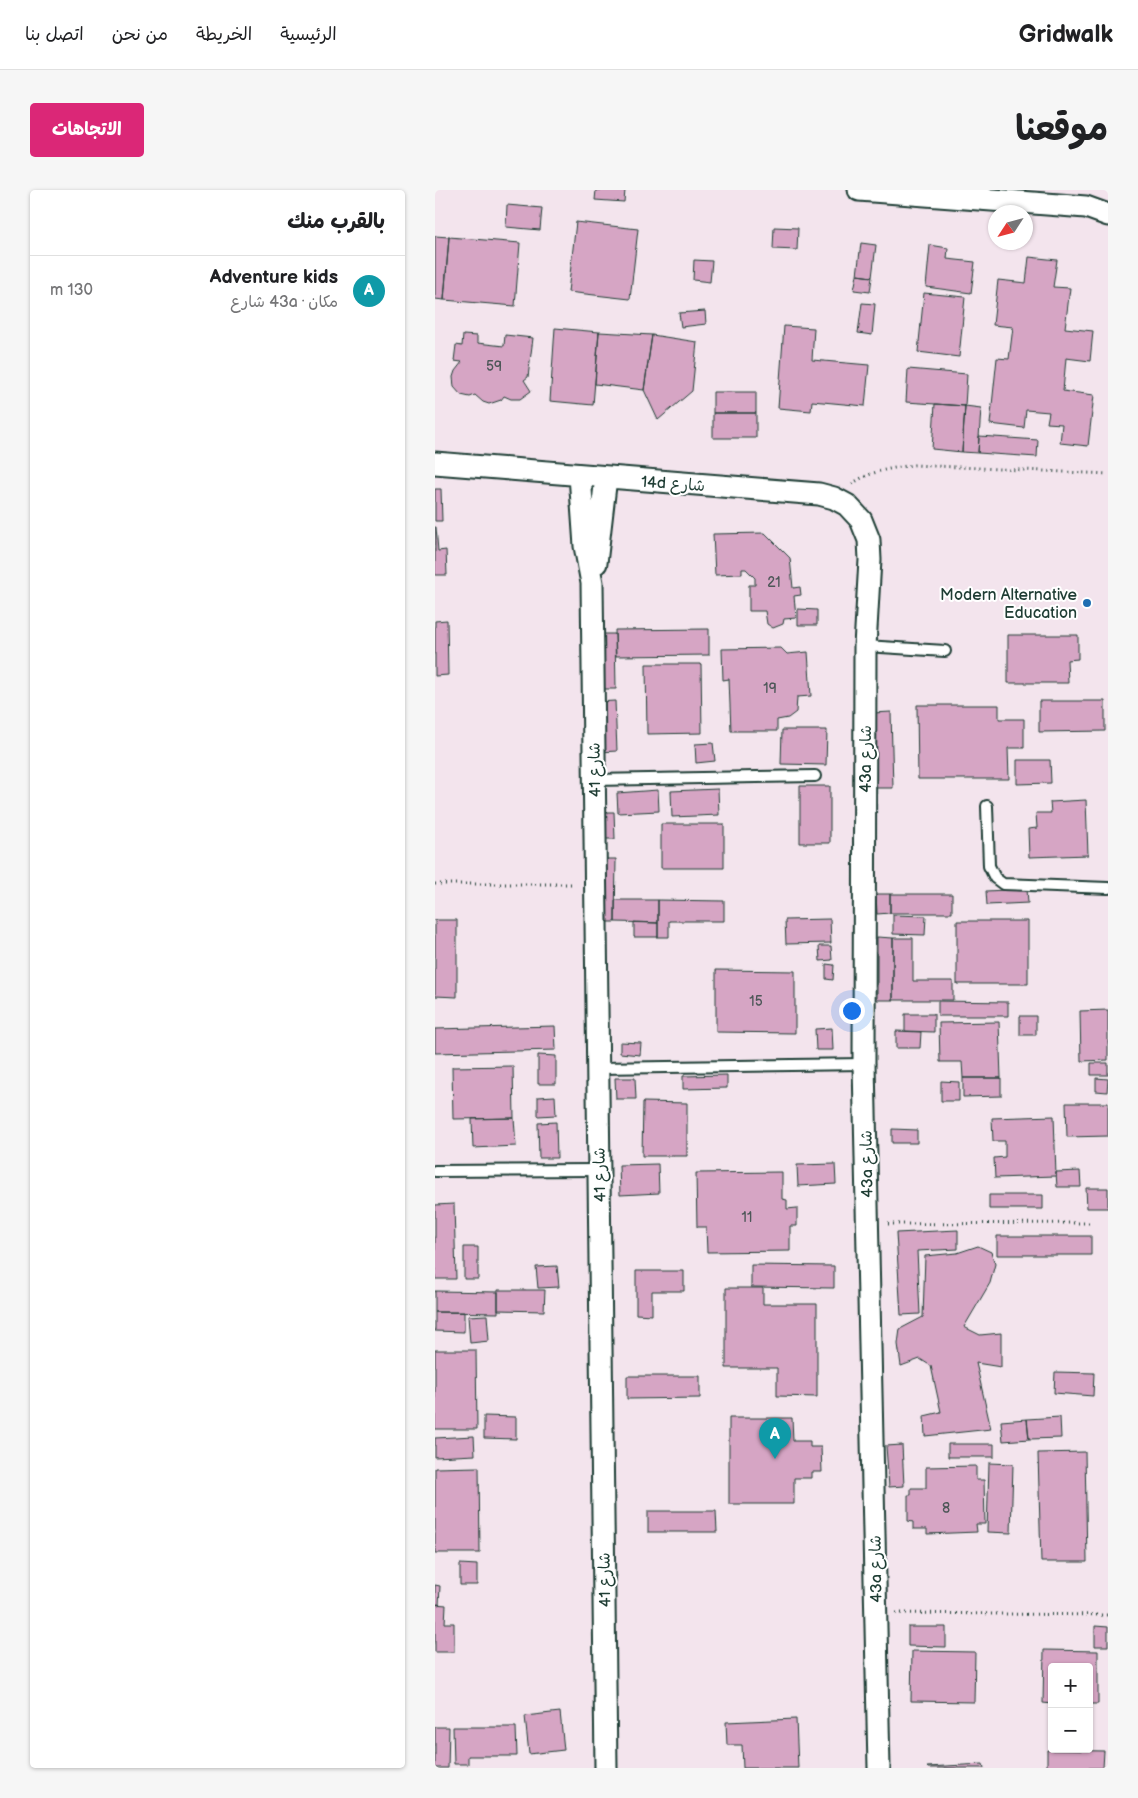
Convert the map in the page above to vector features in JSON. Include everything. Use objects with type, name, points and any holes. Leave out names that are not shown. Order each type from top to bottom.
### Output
[{"type":"street","points":[[882,191],[1087,207],[1108,215]]},
{"type":"street","points":[[1087,207],[1108,202]]},
{"type":"street","name":"14d شارع","points":[[435,463],[819,494],[834,498],[847,505],[861,520],[869,540],[870,560]]},
{"type":"street","name":"شارع 41","points":[[580,475],[585,546],[592,583],[606,1768]]},
{"type":"street","name":"شارع 41","points":[[592,583],[599,549],[605,477]]},
{"type":"street","name":"43a شارع","points":[[870,560],[865,646],[864,1064],[879,1768]]},
{"type":"lane","points":[[865,646],[945,651]]},
{"type":"lane","points":[[594,780],[815,776]]},
{"type":"lane","points":[[987,806],[989,866],[995,878],[1003,884],[1108,888]]},
{"type":"lane","points":[[598,1068],[864,1064]]},
{"type":"lane","points":[[435,1170],[599,1170]]},
{"type":"path","points":[[834,498],[857,481],[875,473],[914,465],[1108,474]]},
{"type":"path","points":[[435,884],[595,884]]},
{"type":"path","points":[[867,1224],[1089,1223]]},
{"type":"path","points":[[876,1613],[1108,1615]]},
{"type":"building","points":[[596,190],[625,190],[624,202],[595,200]]},
{"type":"building","points":[[507,205],[542,208],[540,230],[506,227]]},
{"type":"building","points":[[576,222],[638,229],[630,299],[568,292]]},
{"type":"building","points":[[774,227],[798,228],[797,250],[773,249]]},
{"type":"building","points":[[435,236],[449,237],[444,300],[435,299]]},
{"type":"building","points":[[449,237],[520,243],[515,306],[444,300]]},
{"type":"building","points":[[861,243],[876,245],[872,277],[857,275]]},
{"type":"building","points":[[930,245],[948,248],[947,259],[975,262],[971,293],[926,287]]},
{"type":"building","points":[[1029,257],[1057,260],[1053,287],[1070,288],[1065,328],[1093,331],[1090,361],[1066,358],[1063,391],[1094,395],[1088,446],[1060,443],[1062,424],[1047,423],[1049,412],[1026,410],[1024,428],[990,424],[997,358],[1009,359],[1013,327],[993,325],[998,280],[1026,283]]},
{"type":"building","points":[[694,260],[712,261],[710,282],[693,280]]},
{"type":"building","points":[[857,275],[872,277],[870,292],[854,290]]},
{"type":"building","points":[[924,293],[965,297],[959,357],[918,352]]},
{"type":"building","points":[[862,303],[875,304],[872,335],[858,333]]},
{"type":"building","points":[[705,311],[706,324],[681,327],[679,313]]},
{"type":"building","points":[[784,326],[814,328],[812,360],[869,365],[865,406],[812,401],[811,411],[778,408]]},
{"type":"building","points":[[555,328],[599,332],[593,405],[550,401]]},
{"type":"building","points":[[599,332],[652,335],[644,390],[595,384]]},
{"type":"building","points":[[463,335],[477,336],[477,343],[504,346],[505,335],[533,338],[528,377],[524,380],[531,391],[520,399],[511,399],[504,396],[501,400],[489,404],[483,402],[475,395],[470,397],[461,395],[454,387],[453,377],[462,362],[454,361],[456,345],[462,346]]},
{"type":"building","points":[[652,335],[697,342],[692,391],[658,420],[644,390]]},
{"type":"building","points":[[908,369],[967,374],[965,406],[906,402]]},
{"type":"building","points":[[713,392],[756,392],[756,413],[713,413]]},
{"type":"building","points":[[935,404],[965,406],[962,452],[932,449]]},
{"type":"building","points":[[965,406],[981,408],[978,453],[962,452]]},
{"type":"building","points":[[713,413],[756,413],[756,438],[713,438]]},
{"type":"building","points":[[979,436],[1038,440],[1037,457],[978,453]]},
{"type":"building","points":[[435,489],[441,489],[442,521],[435,521]]},
{"type":"building","points":[[435,527],[438,551],[446,550],[447,575],[435,575]]},
{"type":"building","points":[[765,533],[790,558],[793,588],[800,587],[801,595],[794,596],[796,618],[784,619],[783,624],[773,628],[767,624],[765,611],[749,611],[749,585],[755,585],[755,578],[746,569],[742,569],[742,574],[715,575],[713,534]]},
{"type":"building","points":[[798,609],[817,610],[817,625],[798,625]]},
{"type":"building","points":[[447,620],[448,675],[435,676],[435,621]]},
{"type":"building","points":[[709,629],[709,655],[616,656],[615,630]]},
{"type":"building","points":[[595,634],[615,634],[616,689],[596,689]]},
{"type":"building","points":[[1008,635],[1078,635],[1078,659],[1067,660],[1068,683],[1008,683]]},
{"type":"building","points":[[781,648],[787,654],[808,652],[811,696],[797,697],[796,712],[788,718],[777,720],[777,731],[731,731],[729,679],[723,680],[722,649]]},
{"type":"building","points":[[646,664],[701,664],[702,733],[647,734]]},
{"type":"building","points":[[615,701],[617,751],[599,752],[596,702]]},
{"type":"building","points":[[1039,701],[1105,701],[1105,731],[1039,732]]},
{"type":"building","points":[[917,705],[999,705],[999,719],[1024,719],[1024,748],[1008,748],[1009,779],[918,779]]},
{"type":"building","points":[[891,712],[893,788],[875,788],[873,713]]},
{"type":"building","points":[[782,730],[827,730],[826,765],[781,764]]},
{"type":"building","points":[[713,743],[715,761],[696,763],[695,744]]},
{"type":"building","points":[[1017,760],[1050,760],[1051,783],[1017,784]]},
{"type":"building","points":[[800,786],[830,786],[830,843],[800,843]]},
{"type":"building","points":[[718,789],[719,815],[672,817],[671,791]]},
{"type":"building","points":[[658,790],[659,811],[618,813],[617,793]]},
{"type":"building","points":[[1086,800],[1088,855],[1029,857],[1028,829],[1037,828],[1036,813],[1051,813],[1050,802]]},
{"type":"building","points":[[596,812],[614,812],[615,839],[597,839]]},
{"type":"building","points":[[661,824],[724,824],[724,868],[661,868]]},
{"type":"building","points":[[597,859],[616,859],[615,922],[597,922]]},
{"type":"building","points":[[1027,889],[1028,903],[987,905],[986,891]]},
{"type":"building","points":[[876,894],[890,894],[890,913],[877,914]]},
{"type":"building","points":[[890,894],[952,894],[952,913],[890,913]]},
{"type":"building","points":[[615,900],[658,900],[658,923],[615,922]]},
{"type":"building","points":[[658,900],[724,901],[724,921],[669,921],[669,937],[658,937]]},
{"type":"building","points":[[893,915],[926,916],[925,935],[893,934]]},
{"type":"building","points":[[830,919],[831,943],[786,944],[785,920]]},
{"type":"building","points":[[435,920],[457,920],[457,997],[435,996]]},
{"type":"building","points":[[957,921],[1028,921],[1028,984],[957,984]]},
{"type":"building","points":[[634,922],[658,923],[658,937],[634,937]]},
{"type":"building","points":[[877,937],[893,938],[893,1000],[877,1000]]},
{"type":"building","points":[[893,938],[913,938],[913,981],[953,981],[953,1000],[893,1000]]},
{"type":"building","points":[[819,946],[831,946],[832,960],[820,961]]},
{"type":"building","points":[[826,964],[834,965],[833,980],[826,979]]},
{"type":"building","points":[[716,970],[795,971],[795,1033],[716,1032]]},
{"type":"building","points":[[938,1001],[1008,1002],[1008,1016],[938,1016]]},
{"type":"building","points":[[1108,1010],[1108,1060],[1081,1061],[1080,1011]]},
{"type":"building","points":[[905,1014],[934,1014],[934,1032],[905,1031]]},
{"type":"building","points":[[1020,1016],[1036,1016],[1036,1035],[1020,1035]]},
{"type":"building","points":[[999,1022],[1001,1078],[963,1078],[962,1062],[940,1062],[939,1023]]},
{"type":"building","points":[[555,1026],[556,1050],[435,1053],[435,1029]]},
{"type":"building","points":[[832,1028],[833,1050],[816,1050],[815,1029]]},
{"type":"building","points":[[896,1031],[921,1032],[920,1048],[896,1048]]},
{"type":"building","points":[[620,1042],[641,1043],[640,1055],[620,1053]]},
{"type":"building","points":[[538,1055],[556,1056],[556,1084],[538,1084]]},
{"type":"building","points":[[1091,1063],[1108,1063],[1108,1075],[1091,1075]]},
{"type":"building","points":[[513,1066],[514,1118],[453,1119],[452,1067]]},
{"type":"building","points":[[727,1075],[727,1088],[683,1089],[683,1076]]},
{"type":"building","points":[[615,1078],[635,1078],[636,1099],[616,1099]]},
{"type":"building","points":[[963,1078],[1001,1078],[1001,1096],[963,1097]]},
{"type":"building","points":[[1096,1078],[1108,1079],[1107,1092],[1096,1091]]},
{"type":"building","points":[[941,1081],[959,1082],[959,1101],[941,1101]]},
{"type":"building","points":[[555,1096],[556,1115],[538,1116],[538,1097]]},
{"type":"building","points":[[643,1102],[687,1103],[687,1156],[642,1156]]},
{"type":"building","points":[[1066,1103],[1108,1103],[1108,1136],[1067,1137]]},
{"type":"building","points":[[1054,1116],[1056,1176],[995,1178],[994,1158],[1005,1157],[1005,1141],[993,1141],[992,1118]]},
{"type":"building","points":[[514,1118],[516,1146],[473,1148],[472,1119]]},
{"type":"building","points":[[556,1122],[557,1158],[539,1158],[538,1123]]},
{"type":"building","points":[[892,1129],[917,1130],[917,1143],[892,1143]]},
{"type":"building","points":[[658,1164],[659,1193],[620,1195],[619,1165]]},
{"type":"building","points":[[835,1164],[836,1184],[798,1186],[797,1165]]},
{"type":"building","points":[[1080,1171],[1081,1187],[1057,1187],[1056,1172]]},
{"type":"building","points":[[782,1172],[782,1199],[787,1200],[787,1209],[797,1208],[797,1226],[790,1226],[790,1251],[707,1252],[706,1227],[697,1227],[696,1173]]},
{"type":"building","points":[[1086,1188],[1108,1188],[1108,1208],[1087,1208]]},
{"type":"building","points":[[989,1195],[1043,1195],[1043,1209],[989,1209]]},
{"type":"building","points":[[454,1204],[456,1279],[435,1279],[435,1205]]},
{"type":"building","points":[[958,1230],[958,1249],[917,1251],[920,1314],[901,1315],[896,1233]]},
{"type":"building","points":[[997,1236],[1091,1236],[1091,1255],[997,1255]]},
{"type":"building","points":[[978,1246],[991,1252],[995,1264],[990,1283],[964,1327],[980,1335],[1001,1333],[1001,1367],[976,1363],[991,1429],[925,1436],[924,1416],[941,1412],[931,1366],[920,1359],[901,1366],[898,1344],[900,1329],[923,1317],[925,1256],[957,1253]]},
{"type":"building","points":[[464,1247],[478,1247],[478,1279],[464,1279]]},
{"type":"building","points":[[751,1265],[834,1266],[834,1288],[751,1287]]},
{"type":"building","points":[[557,1266],[559,1287],[538,1288],[536,1267]]},
{"type":"building","points":[[636,1271],[684,1271],[684,1291],[652,1291],[652,1315],[636,1314]]},
{"type":"building","points":[[726,1288],[763,1288],[763,1304],[817,1304],[817,1397],[777,1396],[777,1368],[726,1368]]},
{"type":"building","points":[[498,1290],[545,1290],[544,1311],[498,1310]]},
{"type":"building","points":[[435,1291],[498,1292],[498,1313],[435,1312]]},
{"type":"building","points":[[435,1312],[464,1312],[464,1332],[435,1331]]},
{"type":"building","points":[[487,1315],[489,1341],[470,1343],[468,1316]]},
{"type":"building","points":[[435,1350],[476,1350],[477,1429],[435,1429]]},
{"type":"building","points":[[1055,1372],[1094,1373],[1093,1396],[1054,1393]]},
{"type":"building","points":[[627,1376],[700,1376],[700,1398],[627,1399]]},
{"type":"building","points":[[484,1416],[516,1417],[516,1439],[484,1438]]},
{"type":"building","points":[[1060,1417],[1061,1438],[1029,1439],[1027,1419]]},
{"type":"building","points":[[729,1418],[792,1418],[793,1441],[810,1441],[810,1447],[821,1447],[822,1472],[811,1472],[811,1478],[794,1478],[794,1504],[729,1504]]},
{"type":"building","points":[[1027,1419],[1029,1439],[1003,1441],[1001,1421]]},
{"type":"building","points":[[474,1436],[475,1455],[435,1457],[435,1438]]},
{"type":"building","points":[[948,1444],[994,1444],[994,1457],[948,1457]]},
{"type":"building","points":[[902,1445],[904,1486],[889,1487],[886,1446]]},
{"type":"building","points":[[1085,1452],[1087,1562],[1041,1562],[1038,1453]]},
{"type":"building","points":[[989,1463],[1013,1464],[1011,1533],[987,1532]]},
{"type":"building","points":[[976,1466],[976,1480],[984,1480],[985,1524],[976,1524],[977,1532],[927,1534],[927,1529],[913,1529],[913,1522],[908,1521],[908,1495],[911,1495],[911,1488],[926,1488],[926,1467]]},
{"type":"building","points":[[479,1467],[480,1553],[435,1553],[435,1468]]},
{"type":"building","points":[[648,1511],[716,1511],[717,1532],[648,1532]]},
{"type":"building","points":[[460,1564],[477,1565],[477,1585],[460,1585]]},
{"type":"building","points":[[435,1585],[440,1586],[439,1605],[435,1604]]},
{"type":"building","points":[[435,1604],[446,1605],[445,1623],[454,1623],[454,1652],[435,1652]]},
{"type":"building","points":[[1095,1626],[1108,1627],[1108,1646],[1095,1646]]},
{"type":"building","points":[[908,1627],[946,1627],[946,1647],[908,1646]]},
{"type":"building","points":[[1044,1650],[1098,1651],[1098,1704],[1093,1704],[1093,1663],[1048,1663],[1048,1704],[1043,1703]]},
{"type":"building","points":[[912,1651],[975,1652],[974,1702],[911,1701]]},
{"type":"building","points":[[560,1712],[564,1750],[529,1754],[525,1716]]},
{"type":"building","points":[[796,1719],[798,1768],[743,1768],[742,1745],[727,1745],[726,1722]]},
{"type":"building","points":[[435,1727],[449,1727],[448,1768],[435,1768]]},
{"type":"building","points":[[453,1727],[516,1727],[517,1756],[468,1756],[468,1764],[454,1764]]},
{"type":"building","points":[[1047,1750],[1048,1753],[1093,1753],[1093,1751],[1104,1751],[1103,1768],[1047,1768]]},
{"type":"building","points":[[983,1764],[984,1768],[927,1767]]},
{"type":"place","name":"Modern Alternative Education","points":[[1087,603]]},
{"type":"place","name":"Adventure kids","points":[[775,1459]]}]
